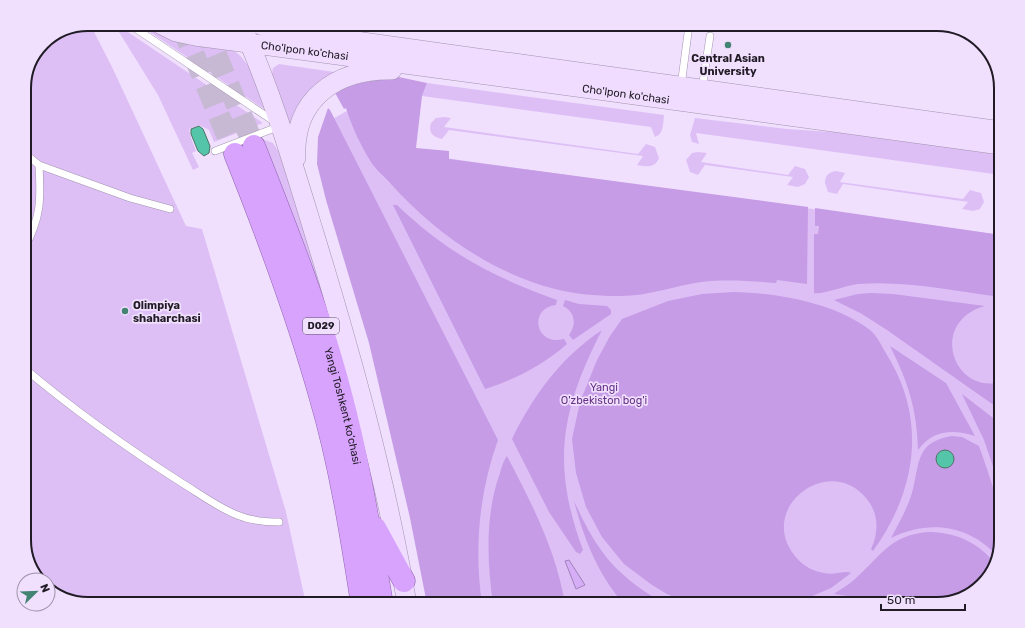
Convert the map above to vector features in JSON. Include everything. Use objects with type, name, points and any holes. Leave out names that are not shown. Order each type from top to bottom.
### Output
[{"type":"highway","name":"Yangi Toshkent ko‘chasi","points":[[235,150],[305,277],[329,352],[350,428],[367,513],[381,597]]},
{"type":"highway","name":"Yangi Toshkent ko‘chasi","points":[[235,150],[284,279],[321,398],[349,520],[361,597]]},
{"type":"highway","points":[[367,513],[404,581]]},
{"type":"main road","name":"Cho'lpon ko'chasi","points":[[174,31],[195,36],[502,76],[681,94],[702,90],[994,130]]},
{"type":"main road","points":[[195,36],[210,31]]},
{"type":"main road","points":[[244,31],[281,126],[342,325],[366,412],[395,535],[406,597]]},
{"type":"main road","name":"Cho'lpon ko'chasi","points":[[283,31],[994,144]]},
{"type":"main road","points":[[303,197],[296,158],[298,129],[309,105],[319,93],[331,85],[351,76],[375,70],[502,76]]},
{"type":"lane","points":[[139,31],[281,126],[235,150]]},
{"type":"lane","points":[[681,94],[688,33]]},
{"type":"lane","points":[[702,90],[710,36]]},
{"type":"lane","points":[[31,159],[40,166],[130,198],[170,209]]},
{"type":"lane","points":[[31,235],[40,212],[40,166]]},
{"type":"lane","points":[[31,374],[72,408],[165,472],[218,506],[246,518],[267,522],[279,522]]},
{"type":"green space","name":"Olimpiya shaharchasi","points":[[94,31],[113,69],[186,226],[202,229],[286,512],[304,597],[80,597],[66,593],[56,587],[56,572],[41,572],[34,559],[31,544],[31,84],[35,66],[41,56],[56,41],[66,35],[77,32]]},
{"type":"green space","points":[[118,31],[126,31],[263,123],[214,142],[209,130],[199,125],[189,129],[196,151],[192,153],[199,167],[193,170],[158,95]]},
{"type":"green space","points":[[148,31],[174,31],[229,48],[237,53],[249,67],[267,111]]},
{"type":"green space","points":[[279,64],[334,72],[314,87],[292,126],[289,123],[272,73],[273,68]]},
{"type":"green space","points":[[394,76],[427,83],[422,96],[416,148],[449,151],[449,159],[808,207],[807,284],[777,280],[776,283],[710,281],[638,295],[601,296],[555,289],[509,273],[487,261],[445,234],[408,202],[378,171],[367,156],[353,128],[346,108],[344,109],[333,89]]},
{"type":"green space","points":[[427,83],[664,115],[662,131],[655,137],[651,127],[422,96]]},
{"type":"green space","points":[[328,108],[498,440],[486,480],[482,500],[478,562],[481,597],[426,597],[410,518],[369,343],[326,200],[317,164],[318,137]]},
{"type":"green space","name":"Yangi O'zbekiston bog'i","points":[[346,108],[409,153],[994,234],[994,548],[990,562],[982,575],[966,589],[959,593],[945,597],[431,597],[329,121],[347,111]]},
{"type":"green space","points":[[436,118],[451,118],[444,127],[638,154],[646,144],[655,147],[659,158],[655,164],[644,166],[637,165],[643,156],[449,130],[442,139],[432,134],[430,126]]},
{"type":"green space","points":[[695,118],[787,129],[846,133],[994,153],[994,174],[696,133],[699,144],[692,142],[690,135]]},
{"type":"green space","points":[[262,139],[273,143],[282,157],[343,362],[320,289],[291,212],[225,154]]},
{"type":"green space","points":[[692,153],[707,153],[701,162],[788,175],[795,166],[805,169],[809,177],[805,184],[798,187],[787,185],[793,177],[705,165],[698,175],[690,172],[686,160]]},
{"type":"green space","points":[[836,171],[845,173],[840,182],[963,199],[970,190],[981,193],[984,202],[980,209],[973,211],[962,209],[968,202],[843,184],[837,194],[828,192],[825,183],[826,178],[829,173]]},
{"type":"green space","points":[[393,205],[397,205],[434,237],[472,262],[512,282],[557,300],[556,305],[547,308],[541,313],[539,326],[541,333],[547,337],[554,340],[564,339],[567,344],[558,352],[529,371],[508,381],[485,389]]},
{"type":"green space","points":[[815,208],[994,234],[994,296],[912,285],[876,283],[858,284],[822,293],[814,293],[814,234],[818,234],[819,226],[815,226]]},
{"type":"green space","points":[[734,292],[787,297],[823,306],[840,313],[856,321],[873,333],[890,360],[902,384],[909,409],[912,433],[911,458],[907,482],[899,506],[873,551],[871,549],[874,543],[876,523],[873,510],[866,498],[851,486],[835,481],[818,483],[804,491],[792,503],[785,518],[785,534],[792,552],[806,566],[810,569],[827,574],[851,573],[831,588],[810,597],[674,597],[652,585],[624,564],[602,537],[586,507],[576,473],[572,439],[580,402],[597,360],[610,336],[622,319],[668,301],[702,294]]},
{"type":"green space","points":[[858,294],[893,294],[985,306],[967,314],[957,326],[952,341],[954,355],[960,368],[970,378],[984,383],[994,382],[994,405],[887,330],[862,314],[834,300]]},
{"type":"green space","points":[[565,300],[579,304],[607,306],[611,310],[611,314],[573,340],[569,335],[572,331],[574,319],[570,312],[563,306]]},
{"type":"green space","points":[[602,330],[577,386],[565,438],[564,464],[567,491],[573,519],[583,550],[580,554],[576,552],[549,512],[512,439],[529,408],[550,378],[574,352]]},
{"type":"green space","points":[[890,346],[946,383],[975,436],[958,432],[944,433],[930,438],[918,450],[916,422],[907,384]]},
{"type":"green space","points":[[962,394],[994,419],[994,469],[984,440]]},
{"type":"green space","points":[[952,436],[962,437],[979,446],[994,491],[993,552],[986,545],[973,537],[960,531],[947,528],[933,527],[919,529],[905,532],[891,538],[910,499],[921,456],[931,443]]},
{"type":"green space","points":[[507,456],[542,528],[556,565],[564,597],[492,597],[489,571],[490,521],[495,489],[504,460]]},
{"type":"green space","points":[[574,501],[593,538],[607,558],[631,582],[654,597],[618,597],[599,569],[582,529]]},
{"type":"green space","points":[[938,532],[957,536],[981,549],[991,559],[990,562],[982,575],[972,585],[959,593],[945,597],[854,597],[834,594],[854,580],[880,554],[895,542],[914,534]]},
{"type":"shaded area","points":[[569,560],[585,585],[576,589],[565,561]]},
{"type":"building","points":[[199,126],[203,129],[210,146],[209,153],[204,156],[198,151],[191,134],[191,129]]},
{"type":"building","points":[[945,450],[951,453],[954,459],[951,465],[945,468],[939,465],[936,459],[939,453]]},
{"type":"tunnel","points":[[184,31],[235,154]]},
{"type":"tunnel","points":[[206,31],[254,146]]},
{"type":"place","name":"Central Asian University","points":[[728,45]]},
{"type":"place","name":"Olimpiya shaharchasi","points":[[125,311]]}]
